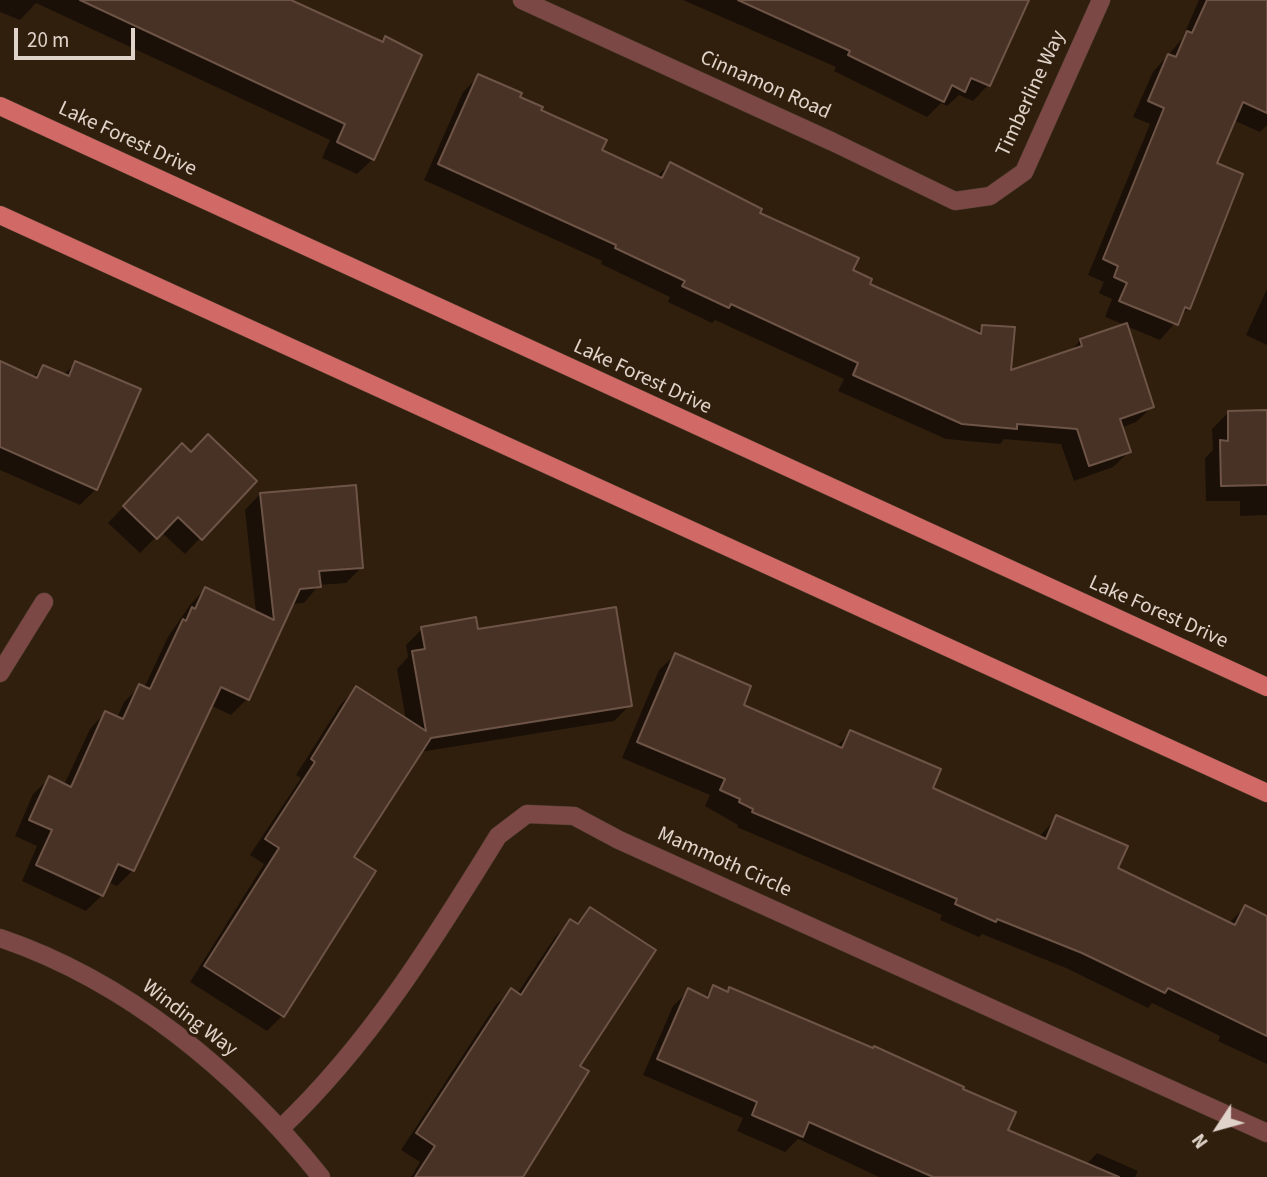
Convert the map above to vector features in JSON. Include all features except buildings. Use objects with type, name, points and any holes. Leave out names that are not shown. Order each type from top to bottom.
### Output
[{"type":"main road","name":"Lake Forest Drive","points":[[0,107],[1267,687]]},
{"type":"main road","points":[[0,215],[1267,793]]},
{"type":"street","name":"Cinnamon Road","points":[[522,0],[834,142],[955,201],[990,196]]},
{"type":"street","name":"Timberline Way","points":[[990,196],[1024,172],[1101,0]]},
{"type":"street","points":[[0,673],[44,602]]},
{"type":"street","name":"Mammoth Circle","points":[[280,1129],[320,1091],[372,1029],[498,836],[527,814],[575,816],[631,846],[1267,1133]]},
{"type":"street","name":"Winding Way","points":[[0,938],[33,949],[106,987],[161,1023],[221,1071],[280,1129],[321,1177]]}]
